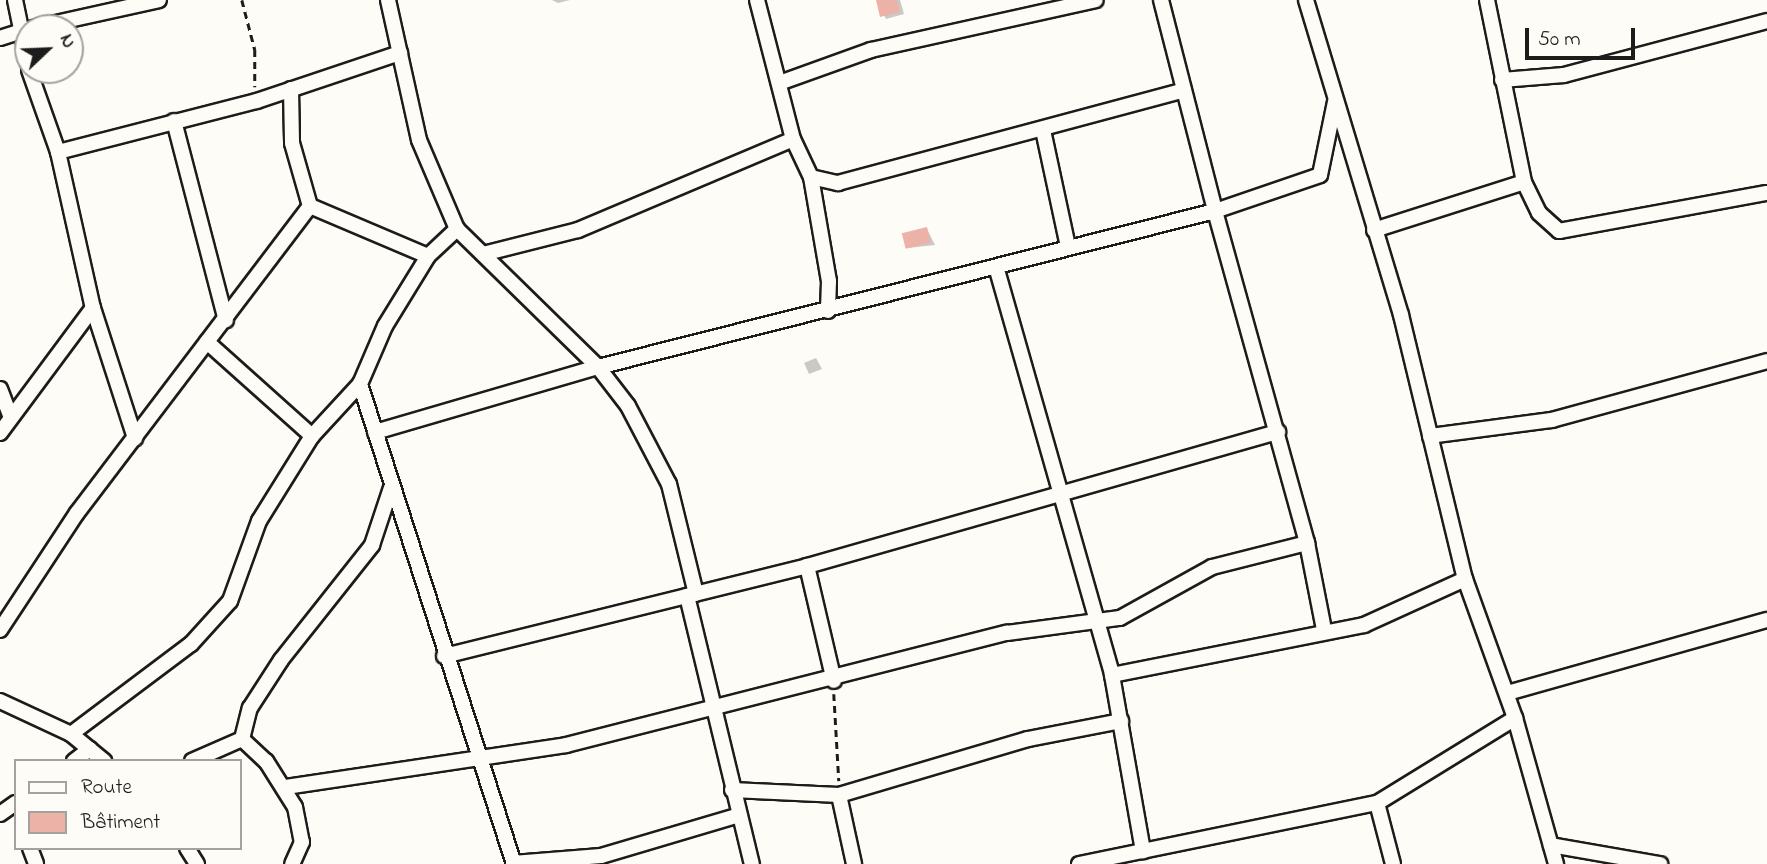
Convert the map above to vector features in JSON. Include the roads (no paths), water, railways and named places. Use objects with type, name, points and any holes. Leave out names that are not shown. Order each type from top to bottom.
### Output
[{"type":"street","points":[[84,17],[159,0]]},
{"type":"street","points":[[388,0],[419,140],[457,229],[598,367],[657,454],[691,595],[712,708],[752,864]]},
{"type":"street","points":[[757,0],[782,82],[793,139],[811,177],[829,281],[828,311]]},
{"type":"street","points":[[782,82],[871,50],[1096,0]]},
{"type":"street","points":[[1161,0],[1215,211],[1307,543],[1324,630]]},
{"type":"street","points":[[1306,0],[1374,230],[1430,436],[1465,579],[1515,718],[1556,864]]},
{"type":"street","points":[[1487,0],[1524,182],[1539,214],[1559,231],[1767,192]]},
{"type":"street","points":[[1502,80],[1564,75],[1767,21]]},
{"type":"street","points":[[58,152],[257,101],[400,53]]},
{"type":"street","points":[[34,84],[58,152],[93,308],[135,438]]},
{"type":"street","points":[[291,89],[292,143],[310,206]]},
{"type":"street","points":[[811,177],[838,183],[1184,90]]},
{"type":"street","points":[[375,432],[598,367],[997,270],[1068,247],[1215,211],[1323,173],[1324,132],[1335,102]]},
{"type":"street","points":[[174,121],[226,320]]},
{"type":"street","points":[[1042,130],[1068,247]]},
{"type":"street","points":[[483,254],[578,230],[793,139]]},
{"type":"street","points":[[1374,230],[1524,182]]},
{"type":"street","points":[[310,206],[428,256]]},
{"type":"street","points":[[0,630],[135,438],[310,206]]},
{"type":"street","points":[[71,734],[212,625],[230,601],[259,521],[312,436],[360,384],[385,326],[428,256],[457,229]]},
{"type":"street","points":[[997,270],[1094,620],[1112,675],[1143,851]]},
{"type":"street","points":[[0,433],[10,415],[93,308]]},
{"type":"street","points":[[207,342],[312,436]]},
{"type":"street","points":[[1430,436],[1552,420],[1767,361]]},
{"type":"street","points":[[360,384],[477,759],[514,863],[601,856],[739,815]]},
{"type":"street","points":[[0,389],[10,415]]},
{"type":"street","points":[[444,656],[807,566],[1278,432]]},
{"type":"street","points":[[242,739],[250,708],[281,660],[372,545],[392,487]]},
{"type":"street","points":[[286,787],[566,745],[834,681],[1007,633],[1094,620],[1140,609],[1213,567],[1307,543]]},
{"type":"street","points":[[807,566],[834,681]]},
{"type":"street","points":[[1112,675],[1406,611],[1465,579]]},
{"type":"street","points":[[1507,693],[1767,621]]},
{"type":"street","points":[[0,701],[71,734],[102,759]]},
{"type":"street","points":[[1079,864],[1377,803],[1515,718]]},
{"type":"street","points":[[732,790],[839,795],[1028,739],[1121,720]]},
{"type":"street","points":[[197,759],[242,739]]},
{"type":"street","points":[[242,739],[286,787],[301,827],[292,864]]},
{"type":"street","points":[[77,759],[90,749]]},
{"type":"street","points":[[839,795],[854,864]]},
{"type":"street","points":[[1377,803],[1393,864]]},
{"type":"street","points":[[1551,845],[1660,864]]}]
